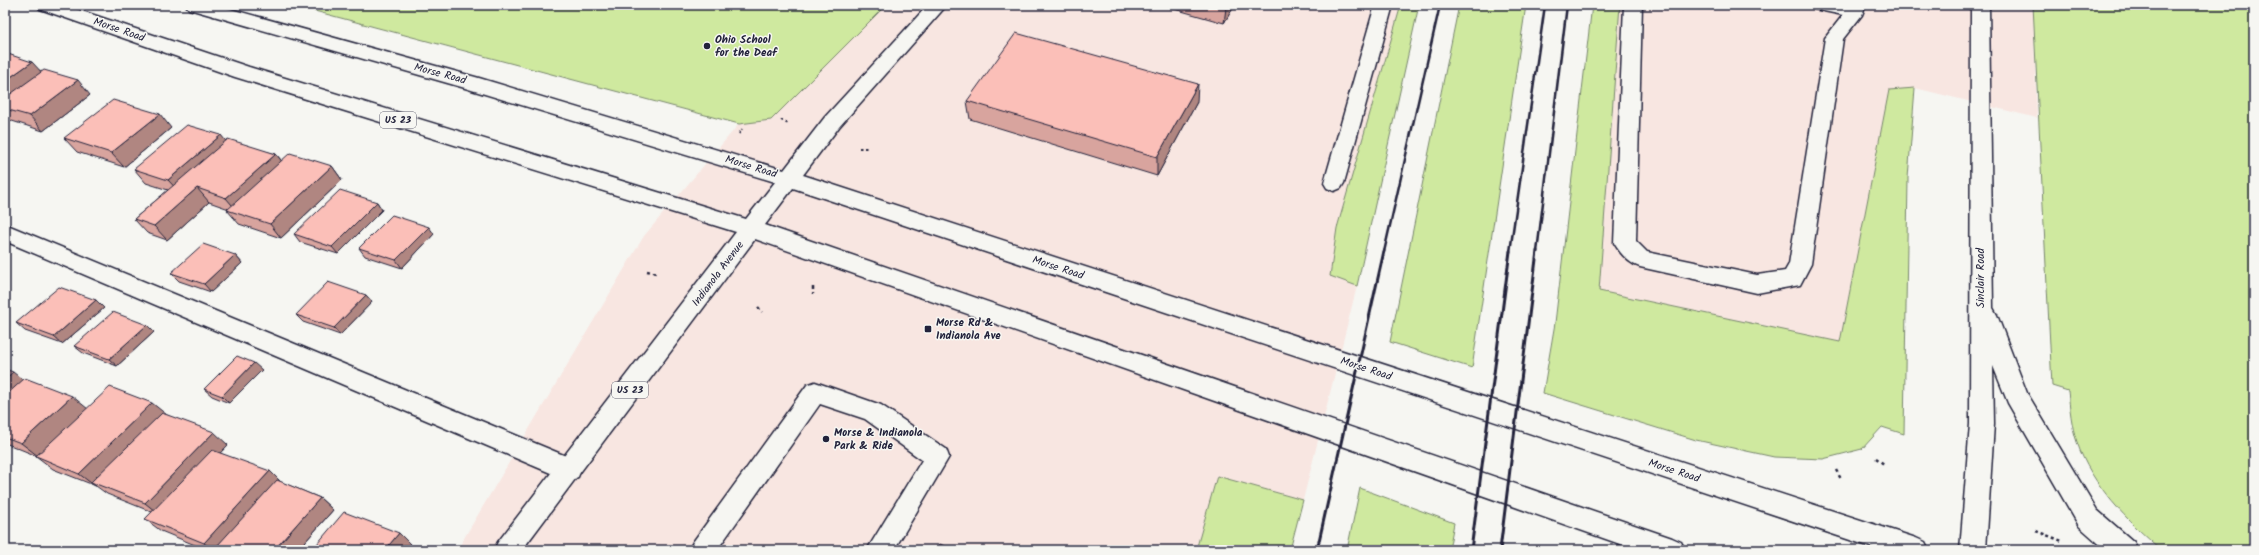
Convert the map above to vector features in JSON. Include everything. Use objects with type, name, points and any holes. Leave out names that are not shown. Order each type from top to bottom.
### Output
[{"type":"main road","name":"Morse Road","points":[[46,5],[242,72],[752,229],[1565,515],[1672,550]]},
{"type":"main road","name":"Morse Road","points":[[195,5],[472,83],[790,179],[1916,550]]},
{"type":"main road","name":"Indianola Avenue","points":[[507,550],[832,122],[938,5]]},
{"type":"main road","points":[[1334,183],[1384,5]]},
{"type":"main road","points":[[1633,5],[1626,243],[1640,258],[1757,284],[1792,279],[1800,264],[1834,38],[1856,8]]},
{"type":"main road","points":[[1820,5],[1856,8]]},
{"type":"main road","name":"Sinclair Road","points":[[1973,550],[1982,424],[1980,5]]},
{"type":"main road","points":[[5,232],[569,469]]},
{"type":"main road","points":[[1981,301],[2016,396],[2088,518],[2125,550]]},
{"type":"main road","points":[[702,550],[815,392],[873,412],[937,457],[880,550]]},
{"type":"path","points":[[781,120],[788,124]]},
{"type":"path","points":[[859,148],[867,148]]},
{"type":"path","points":[[647,271],[656,273]]},
{"type":"path","points":[[813,287],[813,294]]},
{"type":"path","points":[[758,307],[762,312]]},
{"type":"path","points":[[1876,458],[1885,465]]},
{"type":"path","points":[[1836,470],[1841,480]]},
{"type":"path","points":[[2036,531],[2062,541],[2067,545]]},
{"type":"shaded area","points":[[886,5],[1401,5],[1337,228],[1330,276],[1357,286],[1303,500],[1217,476],[1196,550],[457,550],[644,236],[739,124],[771,120]]},
{"type":"shaded area","points":[[1620,5],[2033,5],[2037,118],[1915,88],[1889,91],[1840,342],[1599,291]]},
{"type":"green space","points":[[292,5],[886,5],[771,120],[739,124]]},
{"type":"green space","points":[[1401,5],[1419,5],[1357,286],[1330,276],[1337,228]]},
{"type":"green space","points":[[1459,5],[1526,5],[1472,368],[1390,342]]},
{"type":"green space","points":[[1592,5],[1620,5],[1599,291],[1840,342],[1889,90],[1915,88],[1908,178],[1904,434],[1882,427],[1862,449],[1823,459],[1774,457],[1696,440],[1543,393],[1555,323]]},
{"type":"green space","points":[[2033,5],[2254,5],[2254,550],[2161,550],[2136,527],[2112,501],[2091,473],[2083,458],[2075,436],[2068,391],[2052,386]]},
{"type":"green space","points":[[1217,476],[1303,500],[1290,550],[1196,550]]},
{"type":"green space","points":[[1360,488],[1454,523],[1449,550],[1347,550]]},
{"type":"building","points":[[1213,5],[1228,5],[1226,8]]},
{"type":"building","points":[[1016,33],[1198,84],[1157,157],[967,101]]},
{"type":"building","points":[[5,53],[32,62],[5,81]]},
{"type":"building","points":[[44,70],[78,80],[30,116],[5,109],[5,98]]},
{"type":"building","points":[[113,100],[160,114],[111,153],[64,138]]},
{"type":"building","points":[[187,125],[221,135],[168,180],[134,169]]},
{"type":"building","points":[[228,139],[276,154],[226,198],[197,188],[154,226],[134,219]]},
{"type":"building","points":[[290,153],[332,166],[270,224],[227,210]]},
{"type":"building","points":[[340,190],[377,202],[332,247],[294,234]]},
{"type":"building","points":[[392,215],[429,227],[396,260],[359,248]]},
{"type":"building","points":[[203,244],[235,255],[204,284],[171,273]]},
{"type":"building","points":[[328,282],[366,295],[334,328],[296,315]]},
{"type":"building","points":[[59,287],[96,300],[54,337],[16,323]]},
{"type":"building","points":[[113,312],[147,325],[109,359],[74,346]]},
{"type":"building","points":[[237,356],[254,363],[222,396],[204,389]]},
{"type":"building","points":[[5,369],[13,372],[5,379]]},
{"type":"building","points":[[25,378],[72,396],[21,443],[5,437],[5,396]]},
{"type":"building","points":[[110,387],[152,403],[79,474],[36,456]]},
{"type":"building","points":[[162,413],[214,432],[145,503],[91,482]]},
{"type":"building","points":[[212,450],[270,471],[204,543],[145,519]]},
{"type":"building","points":[[277,480],[320,498],[274,550],[228,550],[217,546]]},
{"type":"building","points":[[344,512],[399,533],[385,550],[312,550]]},
{"type":"building","points":[[940,544],[953,550],[936,550]]},
{"type":"railway","points":[[1384,252],[1440,5]]},
{"type":"railway","points":[[1510,252],[1545,5]]},
{"type":"railway","points":[[1537,252],[1567,5]]},
{"type":"railway","points":[[1317,550],[1384,251]]},
{"type":"railway","points":[[1471,550],[1510,251]]},
{"type":"railway","points":[[1500,550],[1537,251]]},
{"type":"place","name":"Ohio School for the Deaf","points":[[707,46]]},
{"type":"place","name":"Morse Rd & Indianola Ave","points":[[928,329]]},
{"type":"place","name":"Morse & Indianola Park & Ride","points":[[826,439]]}]
